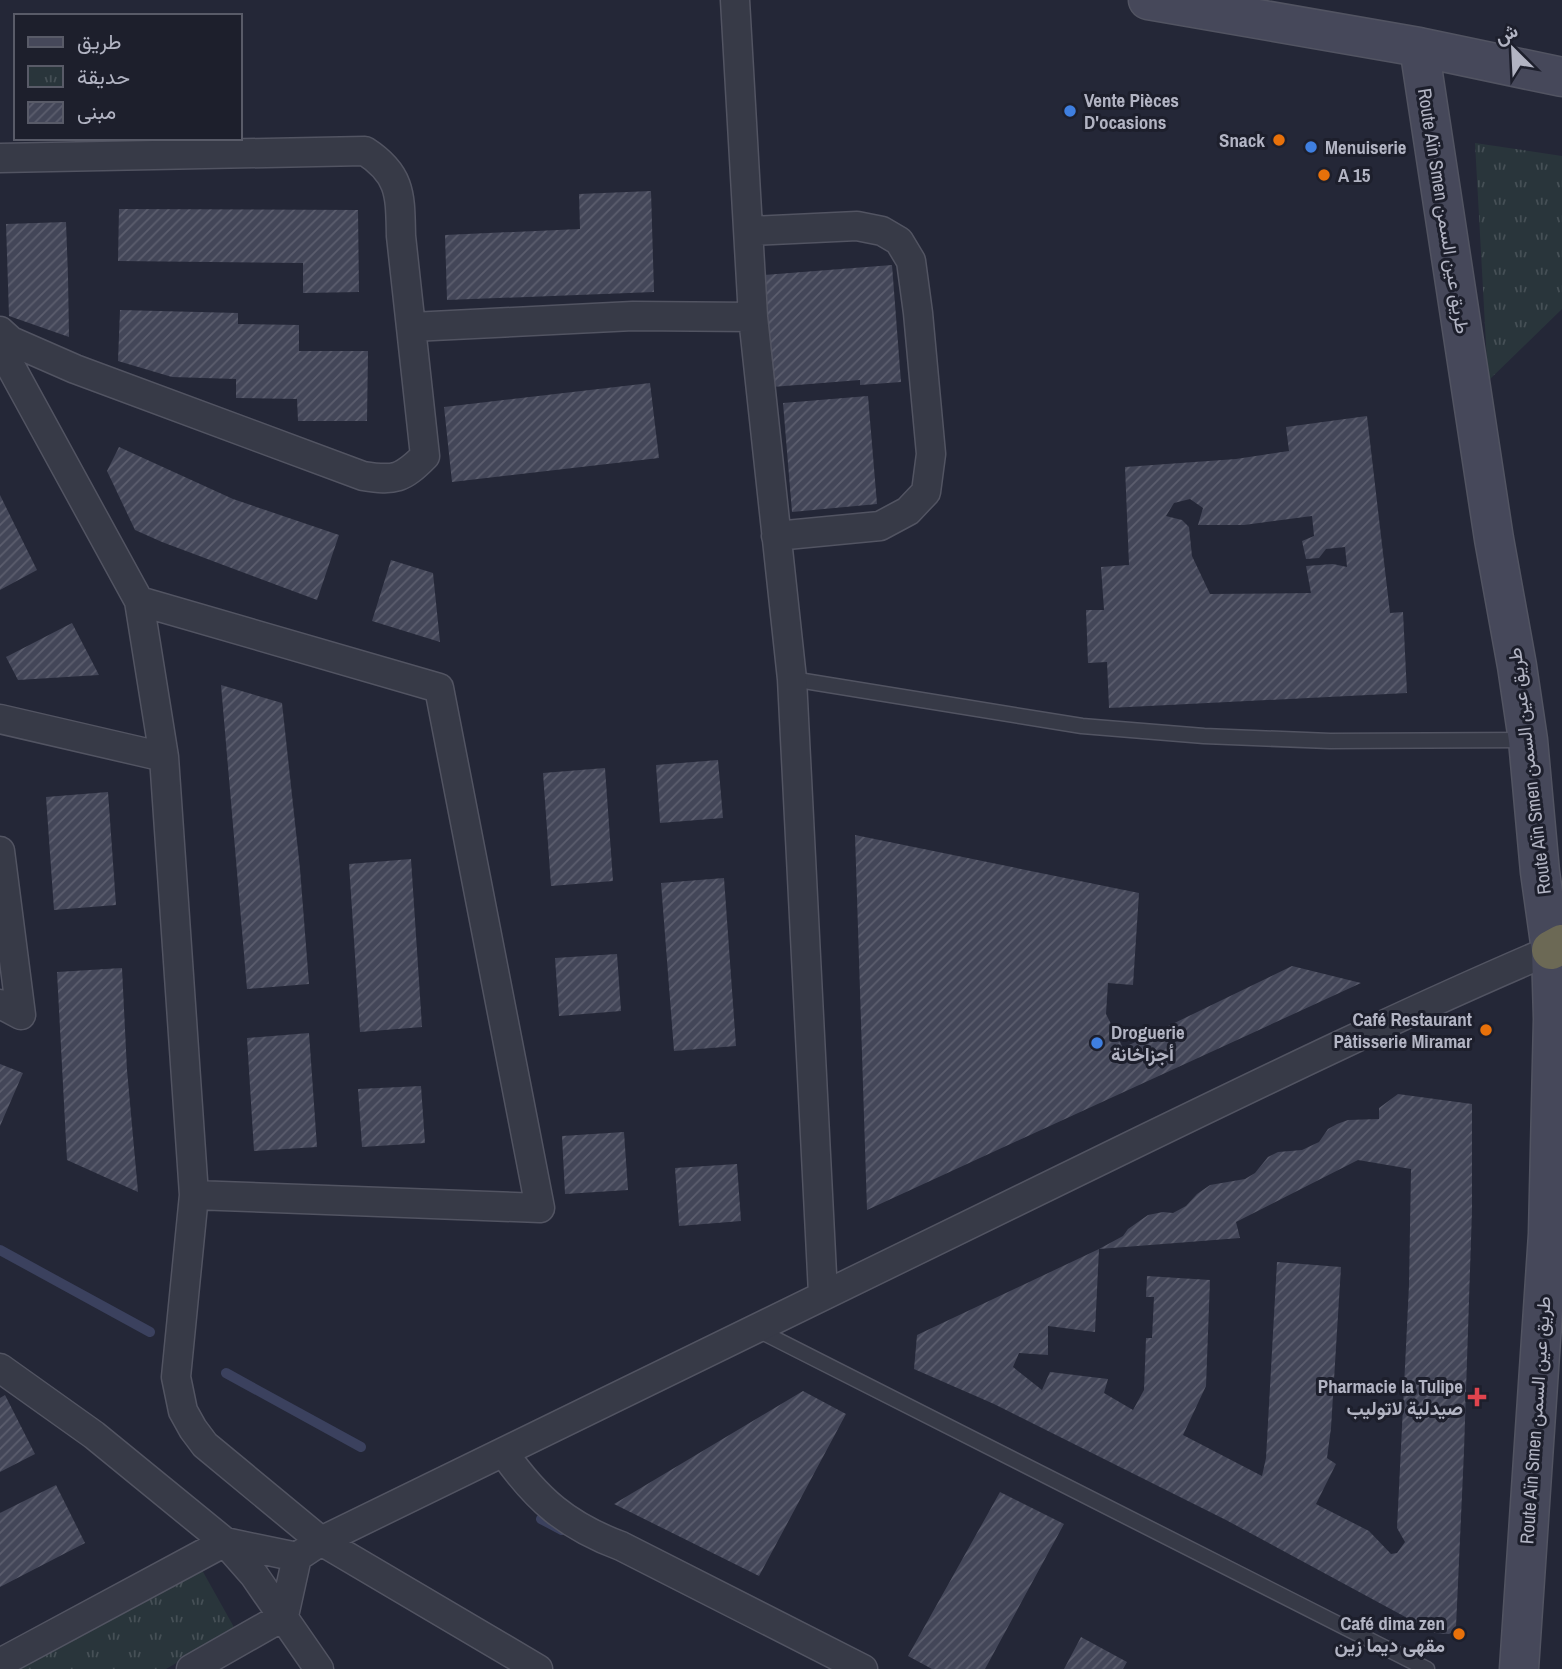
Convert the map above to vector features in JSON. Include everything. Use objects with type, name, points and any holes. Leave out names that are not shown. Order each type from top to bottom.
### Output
[{"type":"street","points":[[735,0],[753,317],[792,679],[823,1294]]},
{"type":"street","points":[[1148,0],[1419,47],[1562,77]]},
{"type":"street","name":"Route Aïn Smen طريق عين السمن","points":[[1419,47],[1494,539],[1528,740],[1540,872],[1558,947],[1553,1019],[1548,1234],[1519,1669]]},
{"type":"street","points":[[0,158],[365,151],[383,163],[393,179],[400,202],[401,236],[425,456],[409,472],[388,480],[363,476],[75,369],[11,341],[0,331]]},
{"type":"street","points":[[748,231],[857,226],[882,232],[899,241],[911,261],[920,326],[930,454],[926,492],[908,511],[880,526],[776,536]]},
{"type":"street","points":[[412,327],[633,316],[753,317]]},
{"type":"street","points":[[0,347],[139,601],[164,757],[194,1195],[176,1360],[178,1394],[183,1411],[205,1445],[321,1541],[538,1669]]},
{"type":"street","points":[[139,601],[439,688],[540,1208],[194,1195]]},
{"type":"street","points":[[0,719],[164,757]]},
{"type":"street","points":[[0,851],[21,1015],[0,1004]]},
{"type":"street","points":[[191,1669],[284,1616],[297,1557],[321,1541],[823,1294],[1467,986],[1558,947]]},
{"type":"street","points":[[0,1368],[94,1435],[225,1542],[254,1575],[319,1669]]},
{"type":"street","points":[[504,1453],[522,1479],[544,1503],[570,1523],[863,1669]]},
{"type":"street","points":[[0,1663],[225,1542],[297,1557]]},
{"type":"lane","points":[[792,679],[1096,727],[1204,736],[1330,741],[1528,740]]},
{"type":"lane","points":[[755,1328],[1427,1669]]},
{"type":"green space","points":[[1475,143],[1562,156],[1562,309],[1488,381]]},
{"type":"green space","points":[[202,1570],[235,1629],[166,1669],[10,1669]]},
{"type":"building","points":[[651,191],[654,292],[447,300],[445,235],[580,229],[579,194]]},
{"type":"building","points":[[119,209],[358,210],[359,292],[303,293],[303,263],[118,261]]},
{"type":"building","points":[[66,222],[69,337],[9,316],[6,224]]},
{"type":"building","points":[[892,265],[901,382],[860,385],[860,380],[772,387],[764,275]]},
{"type":"building","points":[[120,310],[238,313],[238,324],[299,325],[299,351],[368,351],[367,421],[298,421],[297,399],[236,398],[236,379],[172,377],[118,361]]},
{"type":"building","points":[[650,383],[659,458],[452,482],[444,407]]},
{"type":"building","points":[[868,396],[877,504],[792,512],[783,403]]},
{"type":"building","points":[[1367,416],[1390,613],[1403,612],[1407,693],[1109,708],[1107,662],[1088,663],[1086,610],[1104,610],[1101,567],[1129,565],[1125,467],[1236,459],[1289,451],[1286,427]],"holes":[[[1190,499],[1203,508],[1198,525],[1244,525],[1312,516],[1314,536],[1302,541],[1306,559],[1319,558],[1326,549],[1345,547],[1347,567],[1333,564],[1306,566],[1311,593],[1210,594],[1192,556],[1189,527],[1182,520],[1166,516],[1174,503]]]},
{"type":"building","points":[[119,447],[233,499],[339,535],[317,600],[135,530],[107,471]]},
{"type":"building","points":[[0,495],[37,570],[0,590]]},
{"type":"building","points":[[391,560],[433,573],[440,642],[372,621]]},
{"type":"building","points":[[72,623],[99,675],[18,680],[6,657]]},
{"type":"building","points":[[221,685],[282,703],[309,984],[247,989]]},
{"type":"building","points":[[718,760],[723,818],[660,823],[656,765]]},
{"type":"building","points":[[605,768],[613,881],[551,886],[543,773]]},
{"type":"building","points":[[108,792],[116,905],[54,910],[46,797]]},
{"type":"building","points":[[855,835],[1139,893],[1133,985],[1108,983],[1106,1014],[1123,1048],[1292,966],[1361,983],[867,1210]]},
{"type":"building","points":[[411,859],[422,1027],[360,1032],[349,864]]},
{"type":"building","points":[[724,878],[736,1046],[674,1051],[661,883]]},
{"type":"building","points":[[617,954],[621,1011],[559,1016],[555,958]]},
{"type":"building","points":[[122,968],[127,1070],[138,1192],[67,1160],[57,972]]},
{"type":"building","points":[[309,1033],[317,1147],[254,1151],[247,1038]]},
{"type":"building","points":[[0,1064],[23,1073],[0,1126]]},
{"type":"building","points":[[421,1086],[425,1143],[362,1147],[358,1089]]},
{"type":"building","points":[[1398,1094],[1472,1104],[1472,1210],[1464,1451],[1456,1627],[1453,1632],[1435,1633],[1226,1520],[994,1404],[914,1369],[917,1335],[1123,1236],[1128,1229],[1148,1215],[1173,1213],[1186,1206],[1210,1185],[1245,1179],[1255,1173],[1268,1157],[1278,1152],[1302,1150],[1319,1142],[1328,1129],[1337,1124],[1348,1120],[1379,1119],[1379,1108]],"holes":[[[1358,1160],[1411,1169],[1409,1285],[1397,1528],[1405,1542],[1397,1553],[1391,1554],[1369,1531],[1316,1504],[1336,1464],[1327,1458],[1341,1267],[1277,1262],[1266,1458],[1262,1476],[1183,1435],[1206,1386],[1210,1280],[1147,1276],[1146,1297],[1154,1297],[1152,1338],[1146,1338],[1144,1390],[1133,1410],[1104,1393],[1108,1379],[1050,1372],[1042,1390],[1013,1367],[1019,1353],[1048,1355],[1048,1326],[1095,1332],[1099,1249],[1240,1238],[1236,1222]]]},
{"type":"building","points":[[624,1132],[628,1190],[565,1194],[562,1136]]},
{"type":"building","points":[[737,1164],[741,1221],[679,1226],[675,1168]]},
{"type":"building","points":[[803,1391],[846,1414],[759,1576],[614,1504]]},
{"type":"building","points":[[5,1395],[35,1454],[0,1472],[0,1398]]},
{"type":"building","points":[[56,1485],[85,1543],[0,1587],[0,1513]]},
{"type":"building","points":[[1000,1492],[1064,1524],[985,1669],[932,1669],[908,1656]]},
{"type":"building","points":[[1081,1637],[1127,1662],[1123,1669],[1064,1669]]},
{"type":"waterway","points":[[0,1250],[150,1332]]},
{"type":"waterway","points":[[226,1373],[361,1447]]},
{"type":"waterway","points":[[541,1519],[562,1530]]},
{"type":"place","name":"Vente Pièces D'ocasions","points":[[1070,111]]},
{"type":"place","name":"Snack","points":[[1279,140]]},
{"type":"place","name":"Menuiserie","points":[[1311,147]]},
{"type":"place","name":"A 15","points":[[1324,175]]},
{"type":"place","name":"Café Restaurant Pâtisserie Miramar","points":[[1486,1030]]},
{"type":"place","name":"Droguerie أجزاخانة","points":[[1097,1043]]},
{"type":"place","name":"Pharmacie la Tulipe صيدلية لاتوليب","points":[[1477,1397]]},
{"type":"place","name":"Café dima zen مقهى ديما زين","points":[[1459,1634]]}]
